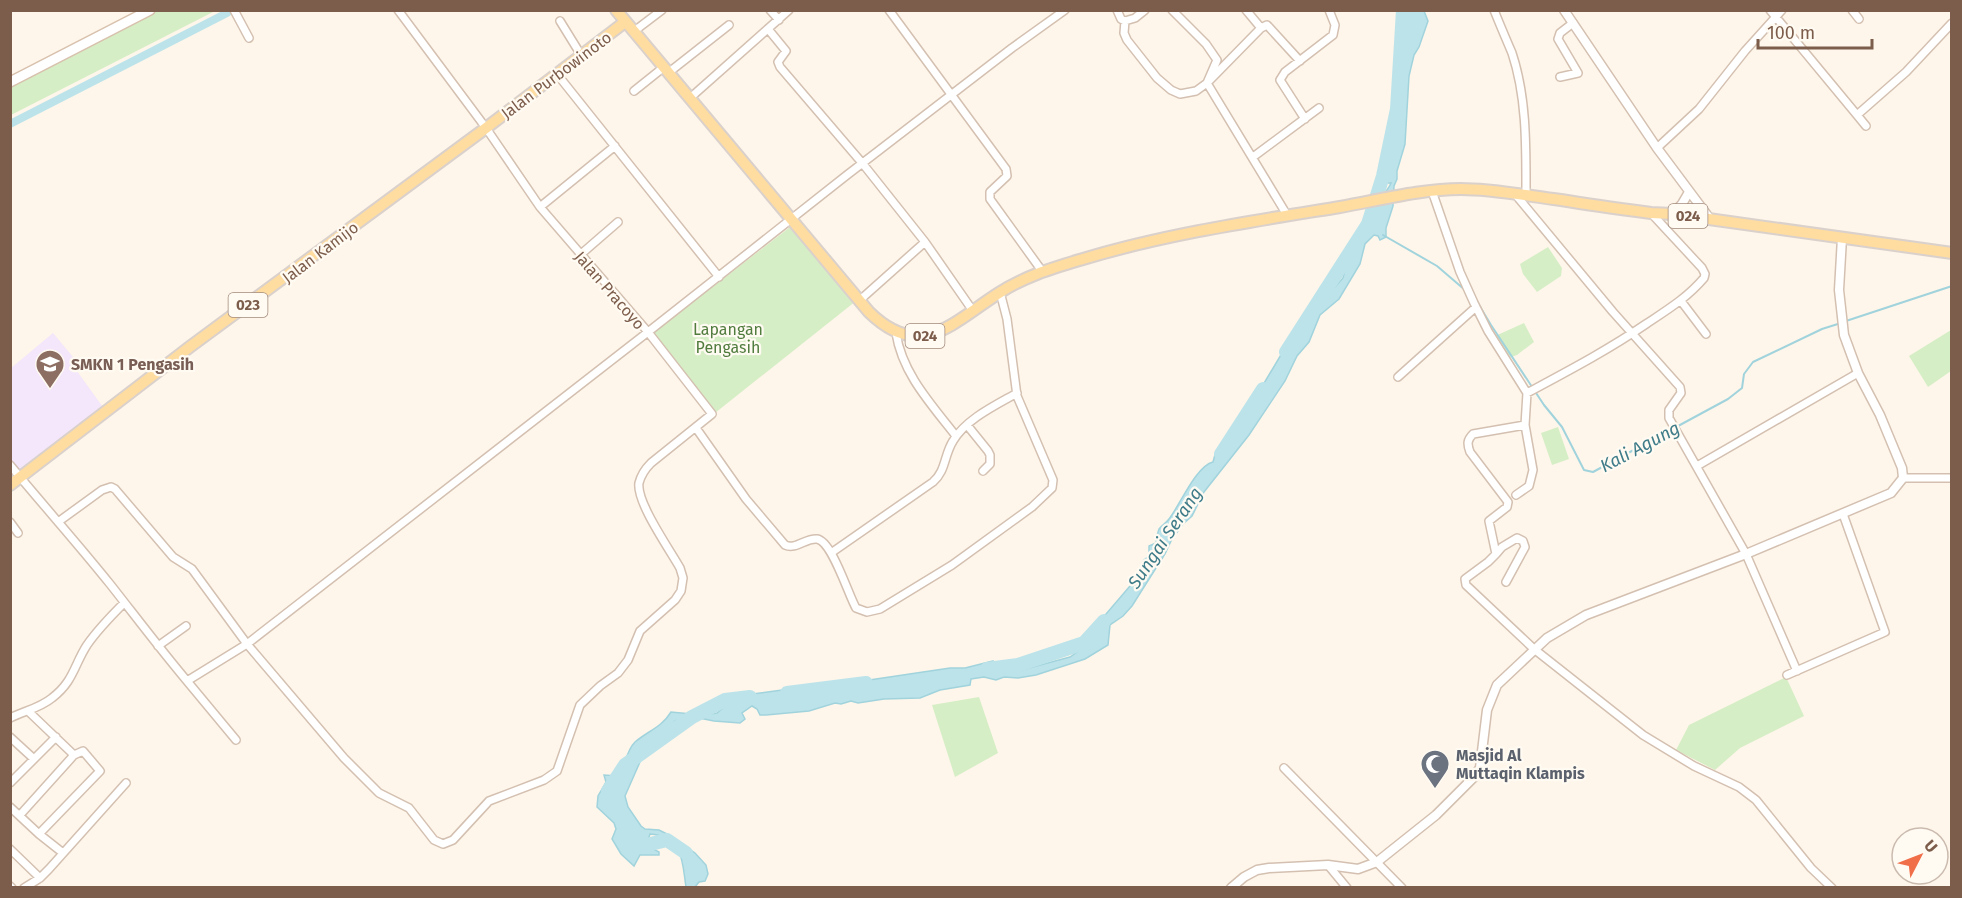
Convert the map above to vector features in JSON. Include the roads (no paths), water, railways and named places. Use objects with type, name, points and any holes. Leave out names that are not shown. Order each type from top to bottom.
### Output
[{"type":"main road","points":[[10,82],[150,10]]},
{"type":"main road","points":[[616,10],[625,22]]},
{"type":"main road","name":"Jalan Purbowinoto","points":[[486,128],[625,22]]},
{"type":"main road","name":"024","points":[[625,22],[881,324],[896,333],[915,337],[933,334],[956,323],[1000,292],[1042,271],[1121,248],[1287,215],[1428,191],[1462,189],[1521,194],[1952,253]]},
{"type":"main road","name":"Jalan Kamijo","points":[[10,485],[198,341],[486,128]]},
{"type":"street","points":[[234,10],[249,38]]},
{"type":"street","name":"Jalan Pracoyo","points":[[398,10],[486,128],[540,207],[648,332],[1012,48],[1065,10]]},
{"type":"street","points":[[633,32],[662,10]]},
{"type":"street","points":[[770,10],[778,20]]},
{"type":"street","points":[[690,98],[789,10]]},
{"type":"street","points":[[889,10],[1006,169],[1007,176],[990,192],[990,199],[1042,271]]},
{"type":"street","points":[[1117,10],[1125,21],[1124,33],[1127,40],[1145,63],[1171,90],[1185,94],[1196,91],[1208,83],[1261,28],[1267,25],[1300,61]]},
{"type":"street","points":[[1125,21],[1136,18],[1145,10]]},
{"type":"street","points":[[1172,10],[1215,56],[1216,63],[1208,83]]},
{"type":"street","points":[[1246,10],[1261,28]]},
{"type":"street","points":[[1305,118],[1280,80],[1285,72],[1333,35],[1335,25],[1329,10]]},
{"type":"street","points":[[1494,10],[1512,54],[1519,81],[1526,139],[1521,194],[1632,333],[1680,387],[1682,393],[1668,413],[1672,423],[1746,554],[1797,671]]},
{"type":"street","points":[[1564,10],[1657,148],[1710,219]]},
{"type":"street","points":[[1852,10],[1859,19]]},
{"type":"street","points":[[1657,148],[1699,109],[1776,12],[1866,126]]},
{"type":"street","points":[[560,21],[581,56]]},
{"type":"street","points":[[1560,77],[1578,73],[1558,39],[1560,33],[1573,23]]},
{"type":"street","points":[[1857,115],[1906,72],[1952,23]]},
{"type":"street","points":[[634,91],[729,26]]},
{"type":"street","points":[[768,29],[786,51],[778,62],[780,68],[863,164],[925,242],[973,311]]},
{"type":"street","points":[[557,74],[719,277]]},
{"type":"street","points":[[1208,83],[1287,215]]},
{"type":"street","points":[[1253,157],[1319,108]]},
{"type":"street","points":[[540,207],[615,146]]},
{"type":"street","points":[[1428,191],[1475,305],[1528,393],[1526,425],[1533,470],[1532,479],[1529,486],[1516,495]]},
{"type":"street","points":[[1673,214],[1689,192]]},
{"type":"street","points":[[1528,393],[1595,357],[1681,301],[1696,288],[1705,274],[1702,268],[1651,213]]},
{"type":"street","points":[[580,255],[618,222]]},
{"type":"street","points":[[1842,238],[1839,290],[1841,317],[1848,350],[1895,448],[1903,478]]},
{"type":"street","points":[[860,300],[925,242]]},
{"type":"street","points":[[696,428],[746,499],[785,545],[790,547],[817,539],[831,553],[856,608],[867,612],[880,609],[952,565],[1052,489],[1053,480],[1023,413],[1017,393],[1007,319],[1000,292]]},
{"type":"street","points":[[1681,301],[1706,334]]},
{"type":"street","points":[[1398,377],[1475,305]]},
{"type":"street","points":[[58,522],[102,490],[111,487],[115,489],[173,557],[192,569],[247,644],[337,750],[379,793],[409,808],[434,840],[438,843],[448,842],[489,801],[544,780],[557,771],[580,705],[618,673],[628,660],[640,631],[669,606],[681,591],[683,578],[680,568],[648,513],[639,494],[639,484],[643,472],[651,463],[711,416],[711,413],[648,332],[247,644],[187,681]]},
{"type":"street","points":[[896,333],[898,348],[905,364],[921,390],[956,436]]},
{"type":"street","points":[[1696,466],[1858,373]]},
{"type":"street","points":[[831,553],[938,478],[943,470],[948,450],[956,436],[967,425],[1017,393]]},
{"type":"street","points":[[967,425],[990,455],[990,464],[983,471]]},
{"type":"street","points":[[1496,554],[1489,521],[1507,507],[1508,502],[1470,452],[1468,438],[1473,434],[1526,425]]},
{"type":"street","points":[[10,465],[237,740]]},
{"type":"street","points":[[1903,478],[1952,478]]},
{"type":"street","points":[[1231,888],[1257,870],[1328,866],[1358,869],[1377,862],[1436,815],[1473,778],[1480,768],[1487,710],[1497,685],[1534,649],[1558,631],[1586,615],[1746,554],[1892,493],[1903,478]]},
{"type":"street","points":[[1787,675],[1885,632],[1844,514]]},
{"type":"street","points":[[10,522],[18,533]]},
{"type":"street","points":[[1506,582],[1524,552],[1523,541],[1517,538],[1464,582],[1534,649],[1643,735],[1694,766],[1739,787],[1756,800],[1811,868],[1832,888]]},
{"type":"street","points":[[10,718],[50,700],[64,688],[71,679],[88,644],[124,603]]},
{"type":"street","points":[[158,646],[186,626]]},
{"type":"street","points":[[28,711],[74,755]]},
{"type":"street","points":[[10,737],[34,759]]},
{"type":"street","points":[[12,777],[56,737]]},
{"type":"street","points":[[20,815],[74,755],[83,751],[100,768],[100,771],[39,834]]},
{"type":"street","points":[[1284,768],[1402,888]]},
{"type":"street","points":[[24,888],[40,878],[126,783]]},
{"type":"street","points":[[10,807],[63,853]]},
{"type":"street","points":[[10,849],[40,878]]},
{"type":"street","points":[[1328,866],[1347,888]]},
{"type":"water","points":[[1398,11],[1424,11],[1428,21],[1414,55],[1409,76],[1405,144],[1397,171],[1393,206],[1386,228],[1386,237],[1380,240],[1374,235],[1365,244],[1360,264],[1339,299],[1320,315],[1309,342],[1297,356],[1285,381],[1249,435],[1204,492],[1192,516],[1172,539],[1132,606],[1110,625],[1108,645],[1085,659],[1036,675],[1018,678],[1004,677],[996,680],[984,677],[971,679],[970,685],[940,690],[920,698],[884,699],[858,703],[851,701],[809,711],[766,715],[760,715],[752,706],[742,713],[745,719],[740,723],[689,716],[675,721],[666,733],[647,746],[625,796],[628,807],[641,826],[669,835],[695,853],[706,865],[708,874],[705,881],[699,882],[695,887],[686,887],[682,860],[675,845],[661,836],[650,834],[647,843],[659,852],[659,855],[640,855],[634,866],[621,854],[612,839],[616,829],[614,823],[597,807],[598,796],[606,782],[604,775],[619,776],[635,742],[671,712],[703,715],[717,713],[737,696],[797,688],[812,694],[842,688],[856,682],[950,668],[965,668],[993,661],[993,664],[1018,671],[1070,657],[1087,645],[1094,628],[1130,586],[1144,560],[1149,556],[1149,546],[1156,543],[1159,529],[1169,519],[1200,471],[1213,462],[1216,451],[1235,435],[1251,412],[1254,400],[1285,348],[1313,320],[1328,295],[1343,278],[1347,261],[1360,245],[1365,233],[1366,222],[1391,183],[1387,183],[1386,166],[1397,119],[1395,108],[1403,68],[1403,50],[1398,37]]},
{"type":"waterway","name":"Sungai Serang","points":[[1286,352],[1368,224],[1383,176],[1397,109],[1403,10]]},
{"type":"waterway","points":[[10,124],[227,13]]},
{"type":"waterway","name":"Kali Agung","points":[[1383,235],[1437,266],[1465,290]]},
{"type":"waterway","name":"Kali Agung","points":[[1846,321],[1952,286]]},
{"type":"waterway","name":"Kali Agung","points":[[1476,300],[1544,405],[1562,427],[1584,470],[1593,472],[1728,399],[1742,388],[1744,374],[1753,362],[1822,329],[1841,323]]},
{"type":"waterway","name":"Sungai Serang","points":[[1221,454],[1263,389]]},
{"type":"waterway","name":"Sungai Serang","points":[[987,669],[1018,665],[1084,643],[1104,621]]},
{"type":"waterway","name":"Sungai Serang","points":[[787,693],[866,683]]},
{"type":"waterway","name":"Sungai Serang","points":[[608,791],[625,765],[692,717],[725,700],[750,697]]},
{"type":"waterway","name":"Sungai Serang","points":[[632,844],[634,848],[667,840],[686,853]]},
{"type":"place","name":"SMKN 1 Pengasih","points":[[50,390]]},
{"type":"place","name":"Masjid Al Muttaqin Klampis","points":[[1435,790]]},
{"type":"park label","name":"Lapangan Pengasih","points":[[728,338]]}]
